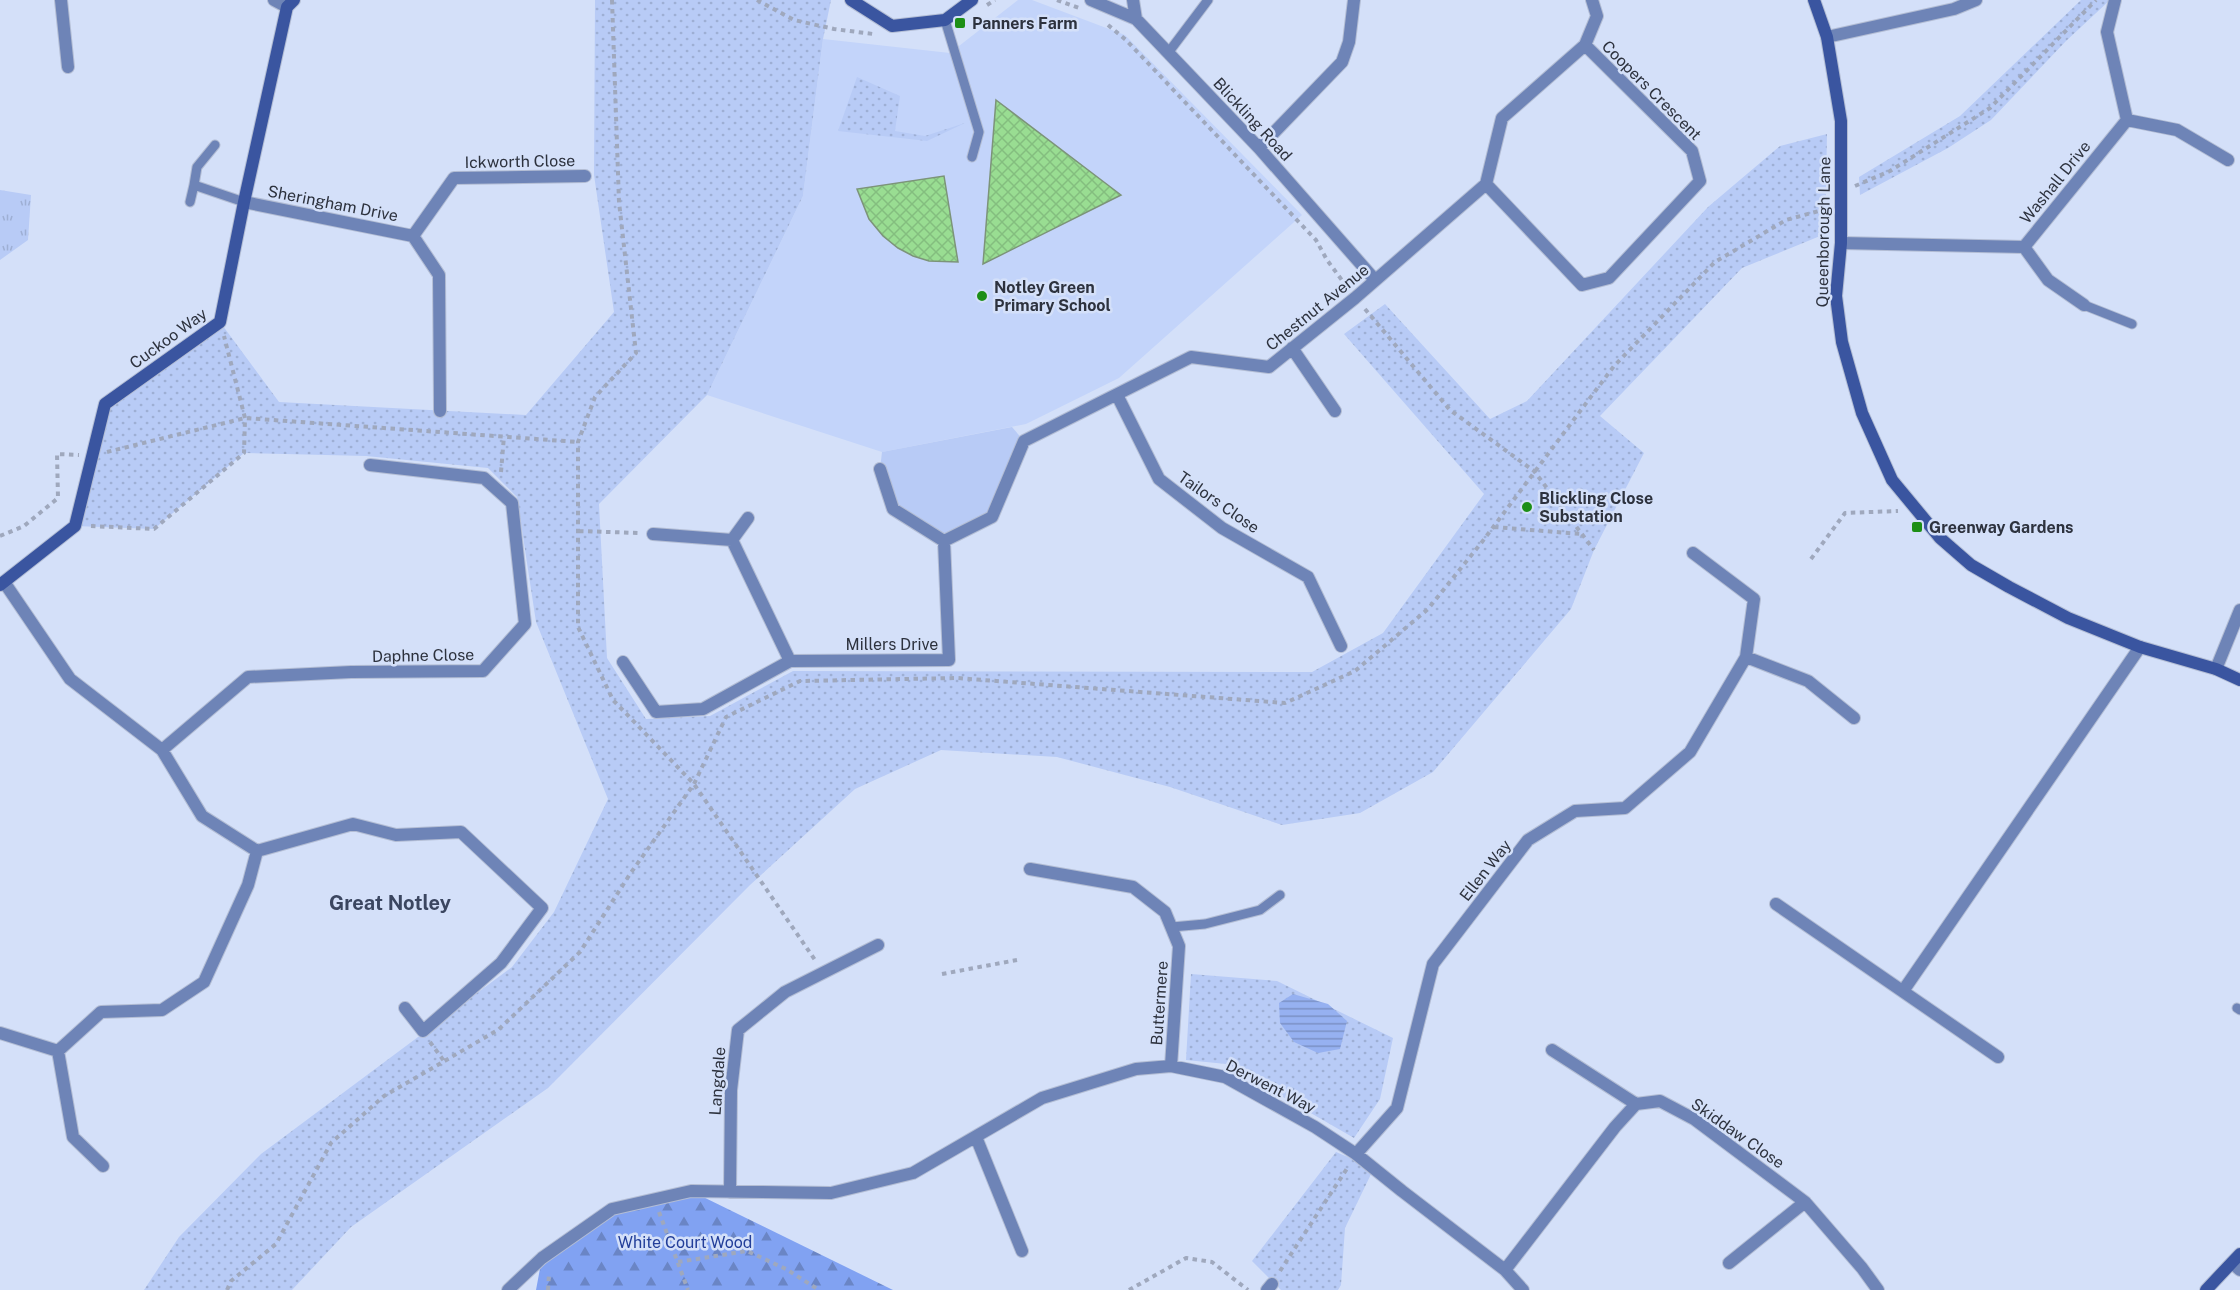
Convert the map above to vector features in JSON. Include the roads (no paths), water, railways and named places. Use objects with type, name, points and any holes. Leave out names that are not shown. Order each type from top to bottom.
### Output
[{"type":"street","points":[[62,0],[68,67]]},
{"type":"street","points":[[274,0],[291,3]]},
{"type":"street","points":[[852,0],[892,26],[945,20],[972,0]]},
{"type":"street","points":[[1133,0],[1136,19]]},
{"type":"street","points":[[1259,148],[1342,62],[1349,42],[1354,0]]},
{"type":"street","points":[[1486,184],[1502,118],[1585,45],[1597,16],[1592,0]]},
{"type":"street","name":"Queenborough Lane","points":[[1814,0],[1827,37],[1841,121],[1841,243],[1836,296],[1842,342],[1862,413],[1892,480],[1940,538],[1971,565],[2068,618],[2139,647],[2216,669],[2240,680]]},
{"type":"street","points":[[1827,37],[1954,9],[1976,0]]},
{"type":"street","points":[[2115,0],[2107,32],[2127,120],[2177,130],[2228,160]]},
{"type":"street","name":"Cuckoo Way","points":[[2,583],[75,526],[105,404],[220,322],[244,202],[291,3]]},
{"type":"street","name":"Blickling Road","points":[[1089,6],[1136,19],[1259,148],[1375,280]]},
{"type":"street","name":"Coopers Crescent","points":[[1486,184],[1582,285],[1609,278],[1700,181],[1692,151],[1585,45]]},
{"type":"street","name":"Washall Drive","points":[[1841,243],[2024,246],[2127,120]]},
{"type":"street","name":"Ickworth Close","points":[[413,236],[454,178],[585,176]]},
{"type":"street","name":"Chestnut Avenue","points":[[944,541],[992,517],[1024,441],[1191,357],[1269,367],[1355,298],[1486,184]]},
{"type":"street","name":"Sheringham Drive","points":[[244,202],[413,236],[439,275],[440,411]]},
{"type":"street","points":[[2024,246],[2048,280],[2084,305]]},
{"type":"street","points":[[1292,348],[1335,411]]},
{"type":"street","name":"Tailors Close","points":[[1117,395],[1159,479],[1222,528],[1308,577],[1341,646]]},
{"type":"street","name":"Daphne Close","points":[[162,750],[248,677],[351,672],[483,671],[525,624],[512,503],[484,478],[370,465]]},
{"type":"street","points":[[880,469],[892,509],[944,541]]},
{"type":"street","points":[[732,540],[748,518]]},
{"type":"street","points":[[653,534],[732,540]]},
{"type":"street","points":[[732,540],[790,661]]},
{"type":"street","name":"Millers Drive","points":[[623,662],[656,712],[703,709],[790,661],[949,660],[944,541]]},
{"type":"street","name":"Ellen Way","points":[[1356,1154],[1397,1108],[1433,964],[1528,840],[1575,811],[1624,808],[1633,801],[1690,752],[1746,657],[1754,599],[1693,553]]},
{"type":"street","points":[[2,583],[70,679],[162,750],[202,816],[257,851],[353,824],[396,835],[462,832],[542,908],[501,963],[423,1031],[405,1008]]},
{"type":"street","points":[[2216,669],[2240,610]]},
{"type":"street","points":[[1903,991],[2139,647]]},
{"type":"street","points":[[1746,657],[1808,681],[1854,718]]},
{"type":"street","points":[[58,1051],[101,1012],[162,1010],[204,982],[248,885],[257,851]]},
{"type":"street","name":"Buttermere","points":[[1030,869],[1133,887],[1165,912],[1179,946],[1171,1066]]},
{"type":"street","points":[[1776,904],[1998,1058]]},
{"type":"street","name":"Langdale","points":[[730,1192],[731,1090],[738,1029],[785,992],[878,945]]},
{"type":"street","points":[[0,1033],[58,1051]]},
{"type":"street","points":[[1505,1269],[1615,1126],[1636,1104],[1552,1050]]},
{"type":"street","points":[[58,1051],[73,1137],[103,1166]]},
{"type":"street","name":"Derwent Way","points":[[508,1290],[542,1258],[612,1209],[691,1191],[831,1193],[913,1173],[1042,1098],[1136,1069],[1171,1066],[1225,1077],[1315,1127],[1356,1154],[1505,1269],[1523,1290]]},
{"type":"street","name":"Skiddaw Close","points":[[1636,1104],[1660,1101],[1694,1119],[1805,1202],[1878,1290]]},
{"type":"street","points":[[976,1137],[1022,1251]]},
{"type":"street","points":[[1728,1263],[1805,1202]]},
{"type":"street","points":[[2206,1290],[2237,1262]]},
{"type":"lane","points":[[1168,53],[1208,0]]},
{"type":"lane","points":[[945,20],[979,132],[972,157]]},
{"type":"lane","points":[[190,202],[197,167],[215,145]]},
{"type":"lane","points":[[194,185],[244,202]]},
{"type":"lane","points":[[2084,305],[2132,324]]},
{"type":"lane","points":[[1172,927],[1205,924],[1260,910],[1280,895]]},
{"type":"place","name":"Panners Farm","points":[[960,23]]},
{"type":"place","name":"Notley Green Primary School","points":[[982,296]]},
{"type":"place","name":"Blickling Close Substation","points":[[1527,507]]},
{"type":"place","name":"Greenway Gardens","points":[[1917,527]]},
{"type":"district","name":"Great Notley","points":[[390,903]]},
{"type":"park label","name":"White Court Wood","points":[[685,1242]]}]
